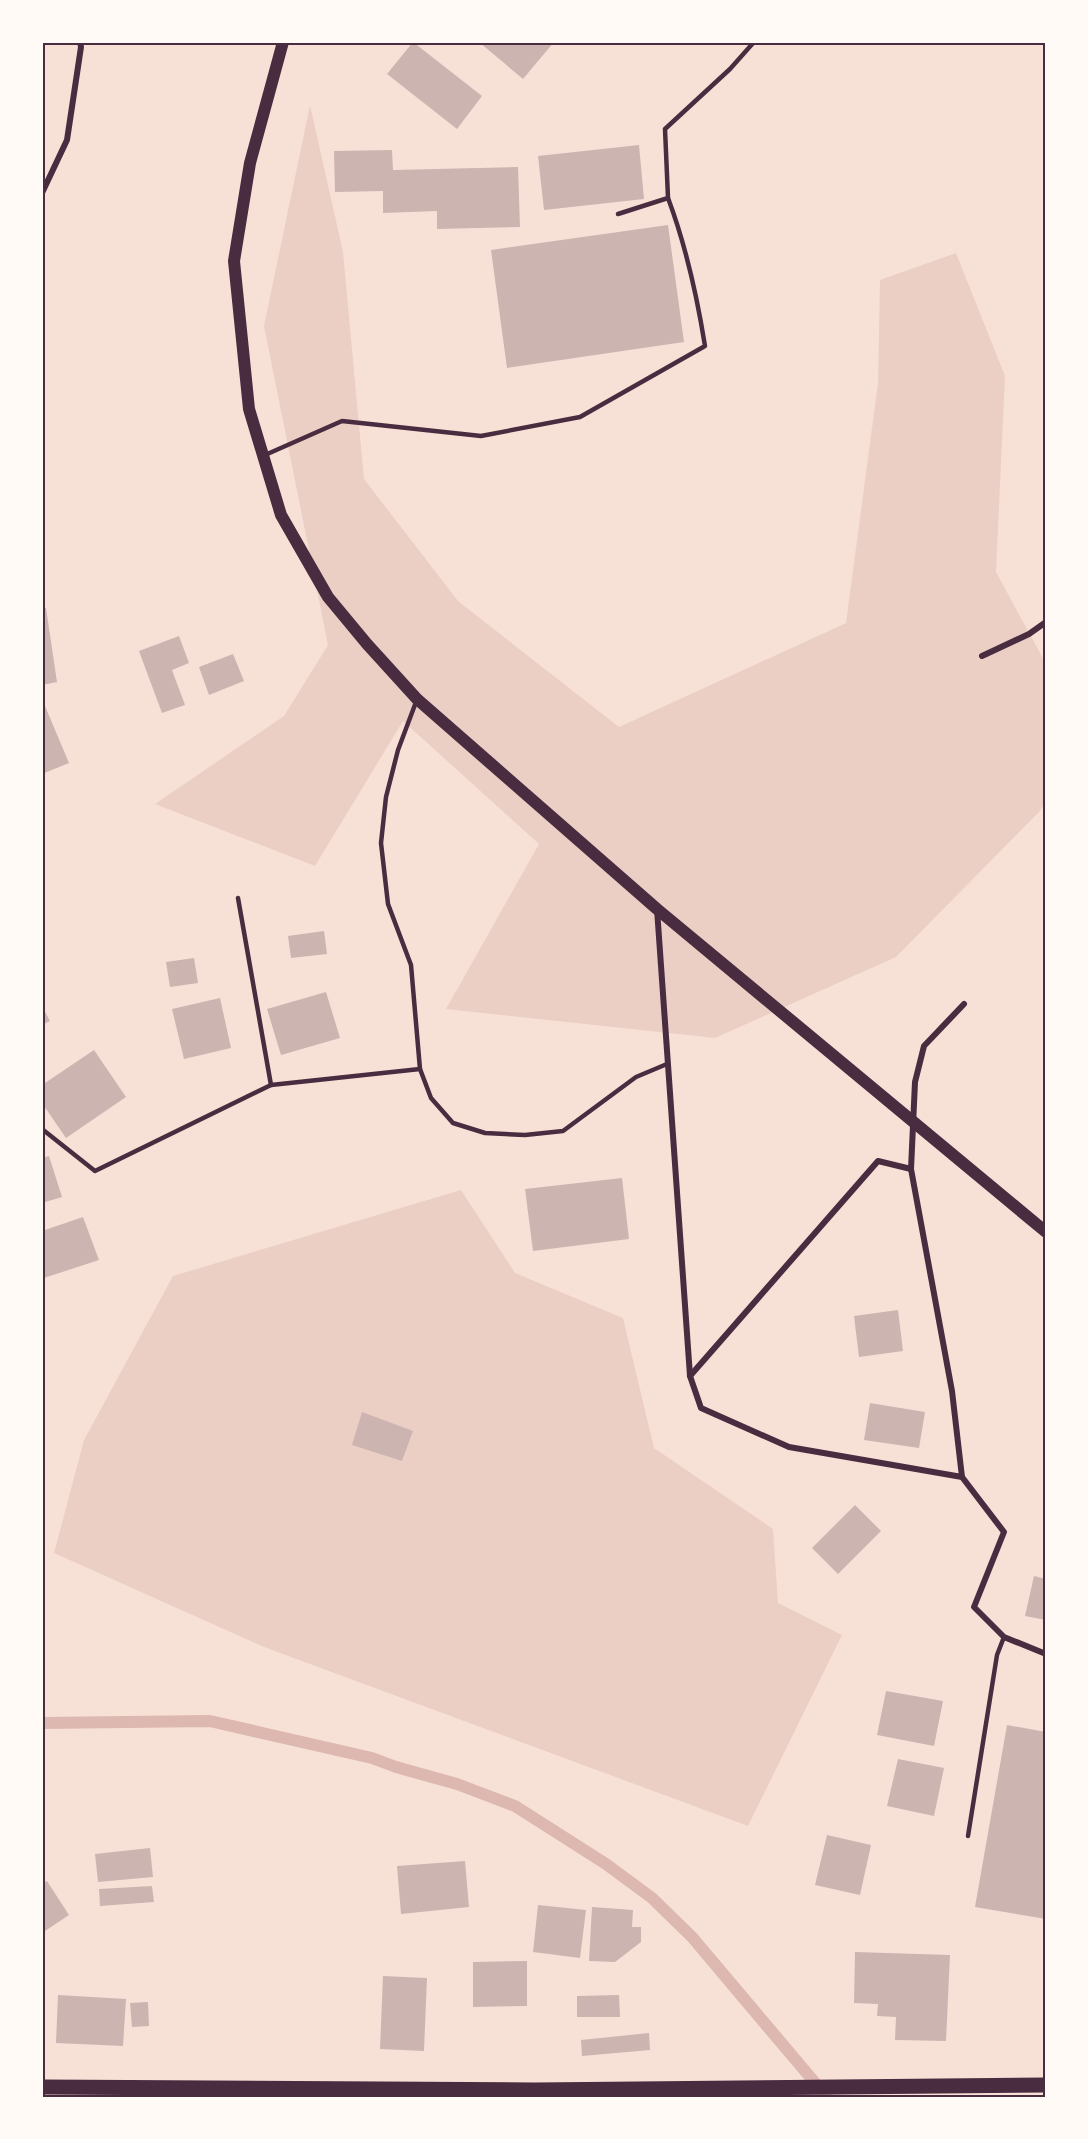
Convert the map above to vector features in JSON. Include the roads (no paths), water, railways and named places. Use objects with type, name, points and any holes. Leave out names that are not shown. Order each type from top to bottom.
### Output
[{"type":"main road","points":[[283,42],[250,163],[234,261],[249,410],[281,515],[327,597],[417,699],[657,909],[1046,1232]]},
{"type":"main road","points":[[42,2087],[535,2093],[1046,2085]]},
{"type":"street","points":[[42,193],[67,140],[80,42]]},
{"type":"street","points":[[982,656],[1029,634],[1046,622]]},
{"type":"street","points":[[657,909],[690,1376],[701,1408],[789,1447],[962,1477]]},
{"type":"street","points":[[964,1004],[924,1046],[915,1082],[911,1169],[952,1391],[962,1477],[1004,1533],[974,1607],[1004,1637],[1046,1654]]},
{"type":"street","points":[[690,1376],[878,1161],[911,1169]]},
{"type":"lane","points":[[263,456],[342,421],[481,436],[580,417],[705,346],[699,307],[678,225],[668,198],[665,129],[730,69],[754,42]]},
{"type":"lane","points":[[618,214],[668,198]]},
{"type":"lane","points":[[417,699],[398,750],[386,797],[381,843],[388,904],[411,965],[420,1069],[431,1098],[453,1123],[485,1133],[525,1136],[563,1131],[636,1077],[667,1064]]},
{"type":"lane","points":[[238,898],[271,1085]]},
{"type":"lane","points":[[42,1130],[96,1171],[271,1085],[420,1069]]},
{"type":"lane","points":[[968,1836],[997,1656],[1004,1637]]},
{"type":"waterway","points":[[42,1723],[210,1721],[372,1758],[457,1784],[515,1806],[606,1864],[652,1898],[692,1937],[827,2097]]}]
